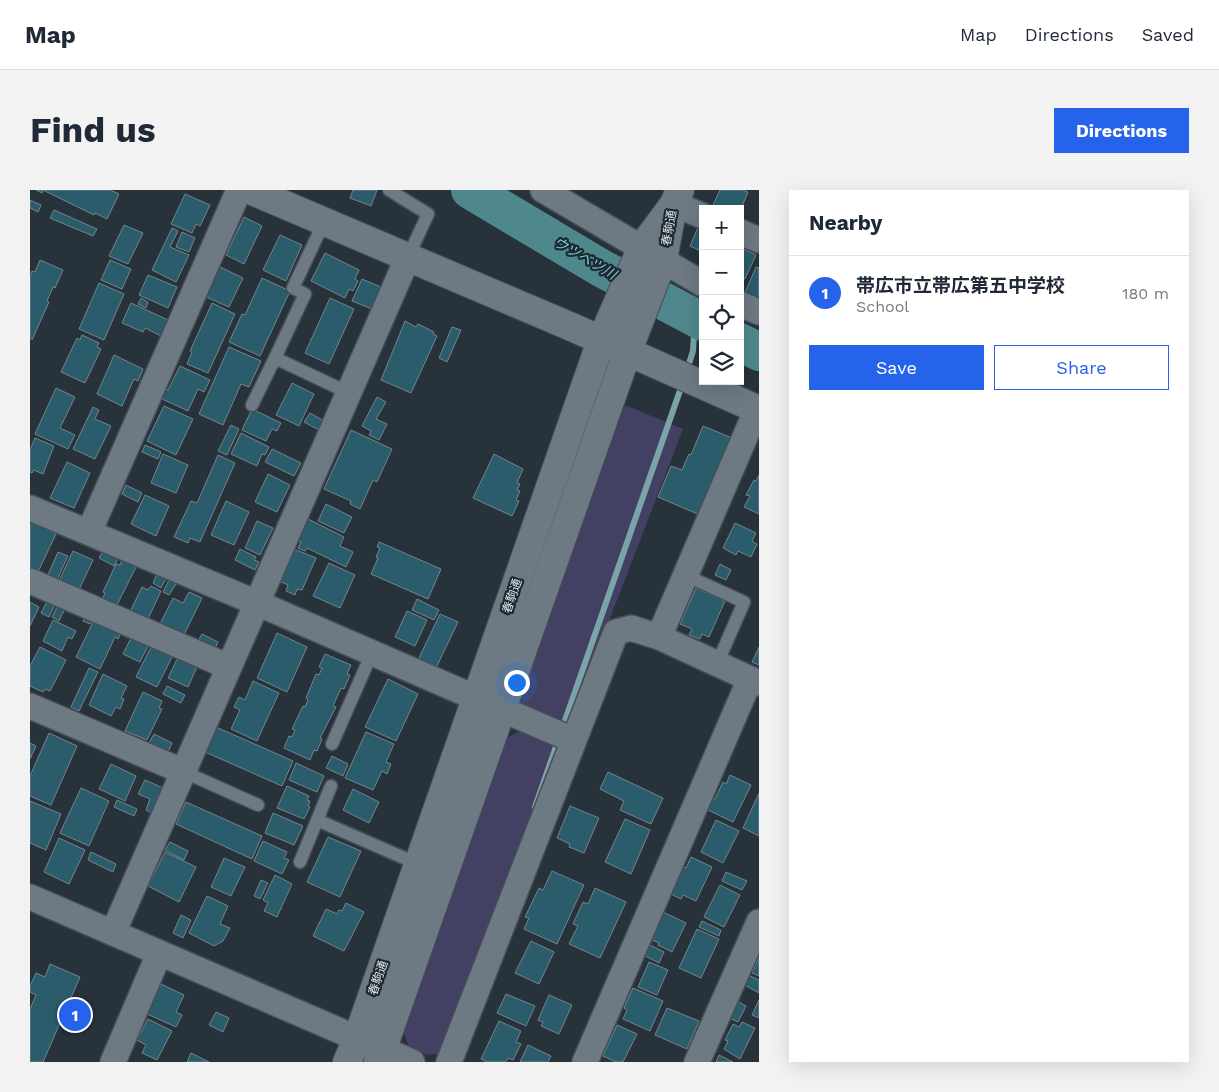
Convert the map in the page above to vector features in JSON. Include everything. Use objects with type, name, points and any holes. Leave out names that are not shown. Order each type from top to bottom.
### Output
[{"type":"street","points":[[89,532],[239,190]]},
{"type":"street","points":[[250,190],[601,341],[632,340],[758,409],[659,637]]},
{"type":"street","points":[[543,190],[649,262],[699,282]]},
{"type":"street","points":[[677,197],[699,213]]},
{"type":"street","name":"春駒通","points":[[380,1056],[632,340],[649,262],[677,197]]},
{"type":"street","points":[[744,234],[759,240]]},
{"type":"street","points":[[113,933],[182,771],[408,257]]},
{"type":"street","name":"春駒通","points":[[352,1050],[601,341],[612,316],[649,262]]},
{"type":"street","points":[[744,306],[759,312]]},
{"type":"street","points":[[30,508],[257,603],[574,740]]},
{"type":"street","points":[[30,581],[229,667]]},
{"type":"street","points":[[449,1062],[616,632],[631,628],[659,637],[755,681],[585,1062]]},
{"type":"street","points":[[30,708],[182,771]]},
{"type":"street","points":[[30,897],[159,954],[352,1050],[412,1062]]},
{"type":"street","points":[[697,1062],[759,922]]},
{"type":"street","points":[[113,1062],[159,954]]},
{"type":"lane","points":[[389,190],[428,214],[408,257]]},
{"type":"lane","points":[[252,405],[305,294],[293,288],[324,222]]},
{"type":"lane","points":[[275,358],[348,393]]},
{"type":"lane","points":[[685,575],[744,602],[717,664]]},
{"type":"lane","points":[[332,744],[372,653]]},
{"type":"lane","points":[[182,771],[258,805]]},
{"type":"lane","points":[[300,862],[331,786]]},
{"type":"lane","points":[[317,820],[418,864]]},
{"type":"shaded area","points":[[625,405],[683,429],[572,717],[557,723],[524,709],[519,693]]},
{"type":"shaded area","points":[[520,731],[550,741],[557,751],[444,1053],[428,1055],[409,1047],[403,1030],[507,738]]},
{"type":"building","points":[[43,190],[110,190],[119,194],[107,219],[95,213],[94,215]]},
{"type":"building","points":[[353,190],[377,190],[371,206],[350,198]]},
{"type":"building","points":[[720,190],[743,190],[748,192],[743,205],[713,205]]},
{"type":"building","points":[[185,194],[210,205],[200,226],[196,224],[192,233],[171,224]]},
{"type":"building","points":[[30,200],[41,205],[38,212],[30,208]]},
{"type":"building","points":[[54,210],[97,229],[93,236],[50,218]]},
{"type":"building","points":[[244,217],[262,226],[244,264],[226,255]]},
{"type":"building","points":[[124,225],[143,233],[128,264],[109,256]]},
{"type":"building","points":[[699,225],[699,250],[690,246]]},
{"type":"building","points":[[172,228],[178,231],[170,247],[189,255],[176,282],[152,270]]},
{"type":"building","points":[[182,232],[195,238],[189,252],[176,247]]},
{"type":"building","points":[[280,235],[302,245],[286,281],[263,270]]},
{"type":"building","points":[[744,249],[756,255],[744,279]]},
{"type":"building","points":[[325,253],[359,270],[355,279],[358,281],[353,291],[349,289],[345,298],[311,281]]},
{"type":"building","points":[[40,260],[63,270],[55,288],[53,287],[47,301],[49,302],[32,340],[30,338],[30,276],[32,271],[35,272]]},
{"type":"building","points":[[110,260],[131,269],[122,289],[101,280]]},
{"type":"building","points":[[218,266],[243,278],[229,307],[204,296]]},
{"type":"building","points":[[756,267],[759,268],[759,299],[744,295]]},
{"type":"building","points":[[148,275],[177,287],[168,308],[139,295]]},
{"type":"building","points":[[262,278],[290,291],[260,356],[229,342],[242,314],[245,315]]},
{"type":"building","points":[[362,279],[381,287],[372,309],[352,301]]},
{"type":"building","points":[[99,283],[124,294],[104,340],[79,329]]},
{"type":"building","points":[[141,298],[148,302],[146,308],[138,304]]},
{"type":"building","points":[[330,298],[354,309],[329,364],[305,353]]},
{"type":"building","points":[[131,303],[168,320],[161,336],[145,328],[143,332],[122,323]]},
{"type":"building","points":[[212,303],[235,314],[208,373],[187,364],[192,352],[190,351]]},
{"type":"building","points":[[405,321],[416,327],[418,324],[434,332],[433,334],[437,336],[411,393],[381,380]]},
{"type":"building","points":[[452,327],[461,330],[447,362],[439,358]]},
{"type":"building","points":[[82,335],[99,343],[97,347],[101,349],[85,383],[61,372],[77,338],[80,340]]},
{"type":"building","points":[[229,347],[261,361],[249,387],[241,384],[223,425],[199,414]]},
{"type":"building","points":[[114,355],[143,369],[138,381],[134,379],[122,406],[97,394]]},
{"type":"building","points":[[180,366],[210,380],[204,392],[198,389],[188,411],[160,398],[165,388],[168,390]]},
{"type":"building","points":[[292,383],[314,394],[299,426],[276,415]]},
{"type":"building","points":[[56,388],[75,397],[60,428],[75,435],[68,449],[35,434]]},
{"type":"building","points":[[377,397],[386,402],[376,419],[387,424],[379,440],[369,435],[371,431],[362,426]]},
{"type":"building","points":[[164,406],[193,419],[176,455],[147,441]]},
{"type":"building","points":[[93,407],[99,410],[95,419],[111,426],[95,459],[73,449]]},
{"type":"building","points":[[252,409],[281,423],[277,431],[272,429],[266,441],[242,430]]},
{"type":"building","points":[[310,413],[324,421],[319,430],[304,422]]},
{"type":"building","points":[[231,425],[239,429],[227,455],[218,451]]},
{"type":"building","points":[[703,426],[732,438],[700,515],[658,497],[671,466],[682,470],[689,454],[691,455]]},
{"type":"building","points":[[351,430],[392,449],[377,482],[373,480],[360,509],[350,504],[351,501],[324,489]]},
{"type":"building","points":[[241,433],[269,447],[265,455],[262,454],[257,466],[231,454]]},
{"type":"building","points":[[35,438],[54,446],[43,474],[34,470],[32,473],[30,472],[30,450]]},
{"type":"building","points":[[145,445],[161,452],[158,459],[142,452]]},
{"type":"building","points":[[272,449],[301,463],[294,476],[265,462]]},
{"type":"building","points":[[163,454],[188,465],[176,493],[151,483]]},
{"type":"building","points":[[494,454],[523,469],[517,483],[520,484],[517,490],[520,491],[516,500],[519,501],[512,516],[473,498]]},
{"type":"building","points":[[218,455],[235,463],[200,542],[190,538],[188,543],[174,537],[191,501],[197,503]]},
{"type":"building","points":[[67,462],[90,473],[74,508],[50,498]]},
{"type":"building","points":[[268,474],[290,485],[277,512],[255,502]]},
{"type":"building","points":[[759,475],[759,514],[744,507],[750,496],[746,495]]},
{"type":"building","points":[[126,485],[142,493],[138,502],[122,494]]},
{"type":"building","points":[[145,495],[169,506],[156,536],[131,524]]},
{"type":"building","points":[[226,501],[249,512],[234,545],[211,535]]},
{"type":"building","points":[[326,504],[352,517],[344,533],[318,521]]},
{"type":"building","points":[[306,518],[344,537],[340,546],[353,552],[346,567],[307,548],[305,551],[298,548],[301,542],[296,540]]},
{"type":"building","points":[[30,521],[56,534],[37,574],[30,571]]},
{"type":"building","points":[[257,521],[273,528],[260,555],[245,548]]},
{"type":"building","points":[[735,523],[756,533],[752,541],[757,544],[751,557],[738,551],[736,555],[723,548]]},
{"type":"building","points":[[379,542],[441,569],[428,599],[371,574],[378,558],[376,557],[380,548],[377,547]]},
{"type":"building","points":[[240,549],[256,557],[254,560],[259,562],[255,570],[235,560]]},
{"type":"building","points":[[294,549],[316,558],[302,590],[297,589],[295,595],[286,591],[288,585],[277,580]]},
{"type":"building","points":[[73,551],[93,560],[78,592],[58,583]]},
{"type":"building","points":[[103,551],[118,559],[114,566],[99,558]]},
{"type":"building","points":[[58,552],[68,556],[55,584],[46,579]]},
{"type":"building","points":[[122,560],[136,567],[115,609],[101,602],[105,593],[103,592],[116,564],[120,565]]},
{"type":"building","points":[[329,563],[355,575],[340,608],[313,596]]},
{"type":"building","points":[[720,564],[731,570],[726,580],[715,575]]},
{"type":"building","points":[[157,574],[166,579],[161,588],[153,583]]},
{"type":"building","points":[[169,580],[176,584],[169,595],[163,592]]},
{"type":"building","points":[[151,586],[161,591],[146,623],[129,614],[142,587],[148,590]]},
{"type":"building","points":[[696,588],[725,601],[709,637],[702,634],[700,639],[689,635],[692,629],[680,624]]},
{"type":"building","points":[[189,592],[202,598],[182,639],[158,628],[173,598],[183,603]]},
{"type":"building","points":[[49,598],[56,602],[49,617],[41,613]]},
{"type":"building","points":[[417,599],[439,610],[434,620],[412,610]]},
{"type":"building","points":[[30,602],[39,607],[30,626]]},
{"type":"building","points":[[59,603],[66,606],[59,621],[52,617]]},
{"type":"building","points":[[407,611],[427,620],[415,646],[395,637]]},
{"type":"building","points":[[86,614],[94,617],[90,624],[83,621]]},
{"type":"building","points":[[440,614],[458,622],[436,668],[418,660]]},
{"type":"building","points":[[96,616],[123,629],[118,639],[115,637],[100,669],[76,657]]},
{"type":"building","points":[[53,620],[76,631],[72,639],[68,637],[62,651],[43,641]]},
{"type":"building","points":[[277,633],[307,647],[287,692],[257,678]]},
{"type":"building","points":[[133,634],[150,642],[140,662],[123,654]]},
{"type":"building","points":[[202,634],[218,642],[214,651],[197,643]]},
{"type":"building","points":[[40,647],[66,660],[50,691],[45,689],[43,692],[30,686],[30,666]]},
{"type":"building","points":[[151,647],[172,657],[157,687],[136,677]]},
{"type":"building","points":[[759,647],[759,665],[752,662]]},
{"type":"building","points":[[181,651],[200,660],[188,687],[168,678]]},
{"type":"building","points":[[325,654],[351,665],[347,674],[350,675],[344,689],[341,688],[333,706],[336,707],[320,738],[322,739],[317,751],[314,750],[310,760],[284,748],[289,736],[292,737],[295,730],[292,729],[303,706],[305,707],[308,700],[306,698],[316,674],[319,675],[322,668],[319,667]]},
{"type":"building","points":[[89,668],[98,672],[79,711],[71,707]]},
{"type":"building","points":[[103,674],[127,686],[121,698],[124,699],[120,709],[116,707],[111,716],[89,705]]},
{"type":"building","points":[[388,679],[418,694],[396,741],[365,727]]},
{"type":"building","points":[[253,681],[279,693],[257,741],[231,729],[240,710],[234,707],[239,697],[245,700]]},
{"type":"building","points":[[167,686],[185,695],[181,703],[163,694]]},
{"type":"building","points":[[143,692],[162,701],[159,708],[162,709],[147,740],[125,731]]},
{"type":"building","points":[[216,727],[293,761],[282,786],[205,752]]},
{"type":"building","points":[[366,732],[394,744],[386,762],[391,764],[387,774],[382,771],[373,790],[345,778]]},
{"type":"building","points":[[49,733],[77,746],[51,805],[30,796],[30,776]]},
{"type":"building","points":[[154,734],[172,743],[168,752],[149,743]]},
{"type":"building","points":[[30,743],[36,746],[30,759]]},
{"type":"building","points":[[332,756],[348,764],[343,776],[326,768]]},
{"type":"building","points":[[296,763],[324,776],[317,792],[289,780]]},
{"type":"building","points":[[111,764],[136,776],[125,801],[99,789]]},
{"type":"building","points":[[608,772],[663,798],[651,824],[620,810],[624,801],[600,789]]},
{"type":"building","points":[[730,775],[751,785],[733,822],[706,809],[711,797],[715,799],[723,782],[726,784]]},
{"type":"building","points":[[145,780],[163,788],[152,813],[146,810],[150,799],[138,794]]},
{"type":"building","points":[[287,786],[309,796],[307,800],[310,801],[308,806],[310,807],[304,819],[277,808]]},
{"type":"building","points":[[81,788],[109,801],[89,846],[60,833]]},
{"type":"building","points":[[353,789],[379,802],[369,823],[343,810]]},
{"type":"building","points":[[759,793],[759,836],[743,828]]},
{"type":"building","points":[[117,800],[137,809],[134,816],[114,807]]},
{"type":"building","points":[[30,801],[61,814],[46,850],[30,843]]},
{"type":"building","points":[[186,802],[262,836],[252,859],[176,824]]},
{"type":"building","points":[[570,806],[599,818],[584,853],[569,847],[570,844],[557,838]]},
{"type":"building","points":[[273,813],[303,826],[294,845],[265,833]]},
{"type":"building","points":[[625,819],[650,830],[631,874],[605,862]]},
{"type":"building","points":[[716,820],[739,831],[723,863],[701,852]]},
{"type":"building","points":[[328,837],[361,851],[340,897],[307,882]]},
{"type":"building","points":[[59,838],[85,850],[69,884],[44,872]]},
{"type":"building","points":[[263,841],[287,852],[284,858],[289,860],[282,874],[254,861]]},
{"type":"building","points":[[170,842],[188,851],[184,860],[165,850]]},
{"type":"building","points":[[91,852],[116,864],[113,872],[88,860]]},
{"type":"building","points":[[165,852],[196,867],[179,902],[148,886]]},
{"type":"building","points":[[691,857],[712,867],[696,901],[683,895],[681,899],[669,893],[682,866],[686,868]]},
{"type":"building","points":[[224,858],[245,867],[231,896],[211,887]]},
{"type":"building","points":[[552,871],[584,885],[557,944],[524,929],[529,918],[525,917],[539,888],[543,890]]},
{"type":"building","points":[[726,872],[747,881],[742,890],[722,881]]},
{"type":"building","points":[[275,875],[292,884],[277,917],[264,911],[268,903],[263,900]]},
{"type":"building","points":[[261,880],[268,883],[260,899],[254,896]]},
{"type":"building","points":[[720,885],[740,895],[724,927],[704,917]]},
{"type":"building","points":[[595,888],[626,902],[600,958],[569,944],[578,926],[573,924],[583,902],[588,904]]},
{"type":"building","points":[[207,896],[228,906],[220,924],[230,928],[223,941],[214,946],[189,933]]},
{"type":"building","points":[[346,903],[364,912],[344,951],[313,936],[326,909],[337,914],[339,910],[342,911]]},
{"type":"building","points":[[663,912],[686,923],[672,952],[650,939]]},
{"type":"building","points":[[181,915],[191,920],[183,938],[173,933]]},
{"type":"building","points":[[702,921],[721,930],[719,936],[699,927]]},
{"type":"building","points":[[697,929],[719,939],[701,978],[679,968]]},
{"type":"building","points":[[531,941],[554,952],[539,984],[515,973]]},
{"type":"building","points":[[648,944],[664,952],[659,963],[643,955]]},
{"type":"building","points":[[759,957],[759,976],[752,973]]},
{"type":"building","points":[[649,962],[668,970],[657,995],[638,987]]},
{"type":"building","points":[[50,964],[80,977],[43,1062],[30,1062],[30,1009],[36,995],[30,992],[30,986],[36,973],[45,977]]},
{"type":"building","points":[[746,974],[759,980],[759,993],[741,983]]},
{"type":"building","points":[[161,984],[184,995],[176,1012],[182,1015],[176,1027],[147,1014]]},
{"type":"building","points":[[633,988],[663,1001],[650,1031],[623,1019],[627,1010],[624,1008]]},
{"type":"building","points":[[506,994],[535,1006],[526,1026],[497,1013]]},
{"type":"building","points":[[549,995],[572,1005],[559,1034],[541,1026],[543,1022],[538,1020]]},
{"type":"building","points":[[759,1000],[759,1018],[752,1015]]},
{"type":"building","points":[[737,1001],[746,1006],[738,1022],[729,1018]]},
{"type":"building","points":[[667,1008],[699,1021],[687,1049],[655,1035]]},
{"type":"building","points":[[216,1012],[229,1018],[223,1032],[209,1025]]},
{"type":"building","points":[[148,1019],[172,1031],[157,1060],[142,1053],[146,1045],[137,1040]]},
{"type":"building","points":[[499,1021],[521,1031],[516,1042],[521,1044],[513,1060],[508,1058],[506,1062],[487,1062],[481,1059]]},
{"type":"building","points":[[742,1022],[755,1028],[740,1059],[724,1049],[728,1041],[725,1040],[733,1024],[739,1027]]},
{"type":"building","points":[[617,1025],[637,1034],[623,1062],[616,1062],[603,1056]]},
{"type":"building","points":[[528,1045],[551,1056],[548,1062],[520,1062]]},
{"type":"building","points":[[191,1053],[209,1062],[187,1062]]},
{"type":"building","points":[[719,1055],[733,1062],[716,1062]]},
{"type":"waterway","name":"ウツベツ川","points":[[470,190],[601,268],[699,320]]},
{"type":"waterway","points":[[687,370],[693,351],[695,318]]},
{"type":"waterway","name":"ウツベツ川","points":[[744,344],[759,352]]},
{"type":"waterway","points":[[562,729],[683,382]]},
{"type":"waterway","points":[[535,807],[559,738]]},
{"type":"place","name":"帯広市立帯広第五中学校","points":[[75,1015]]}]
